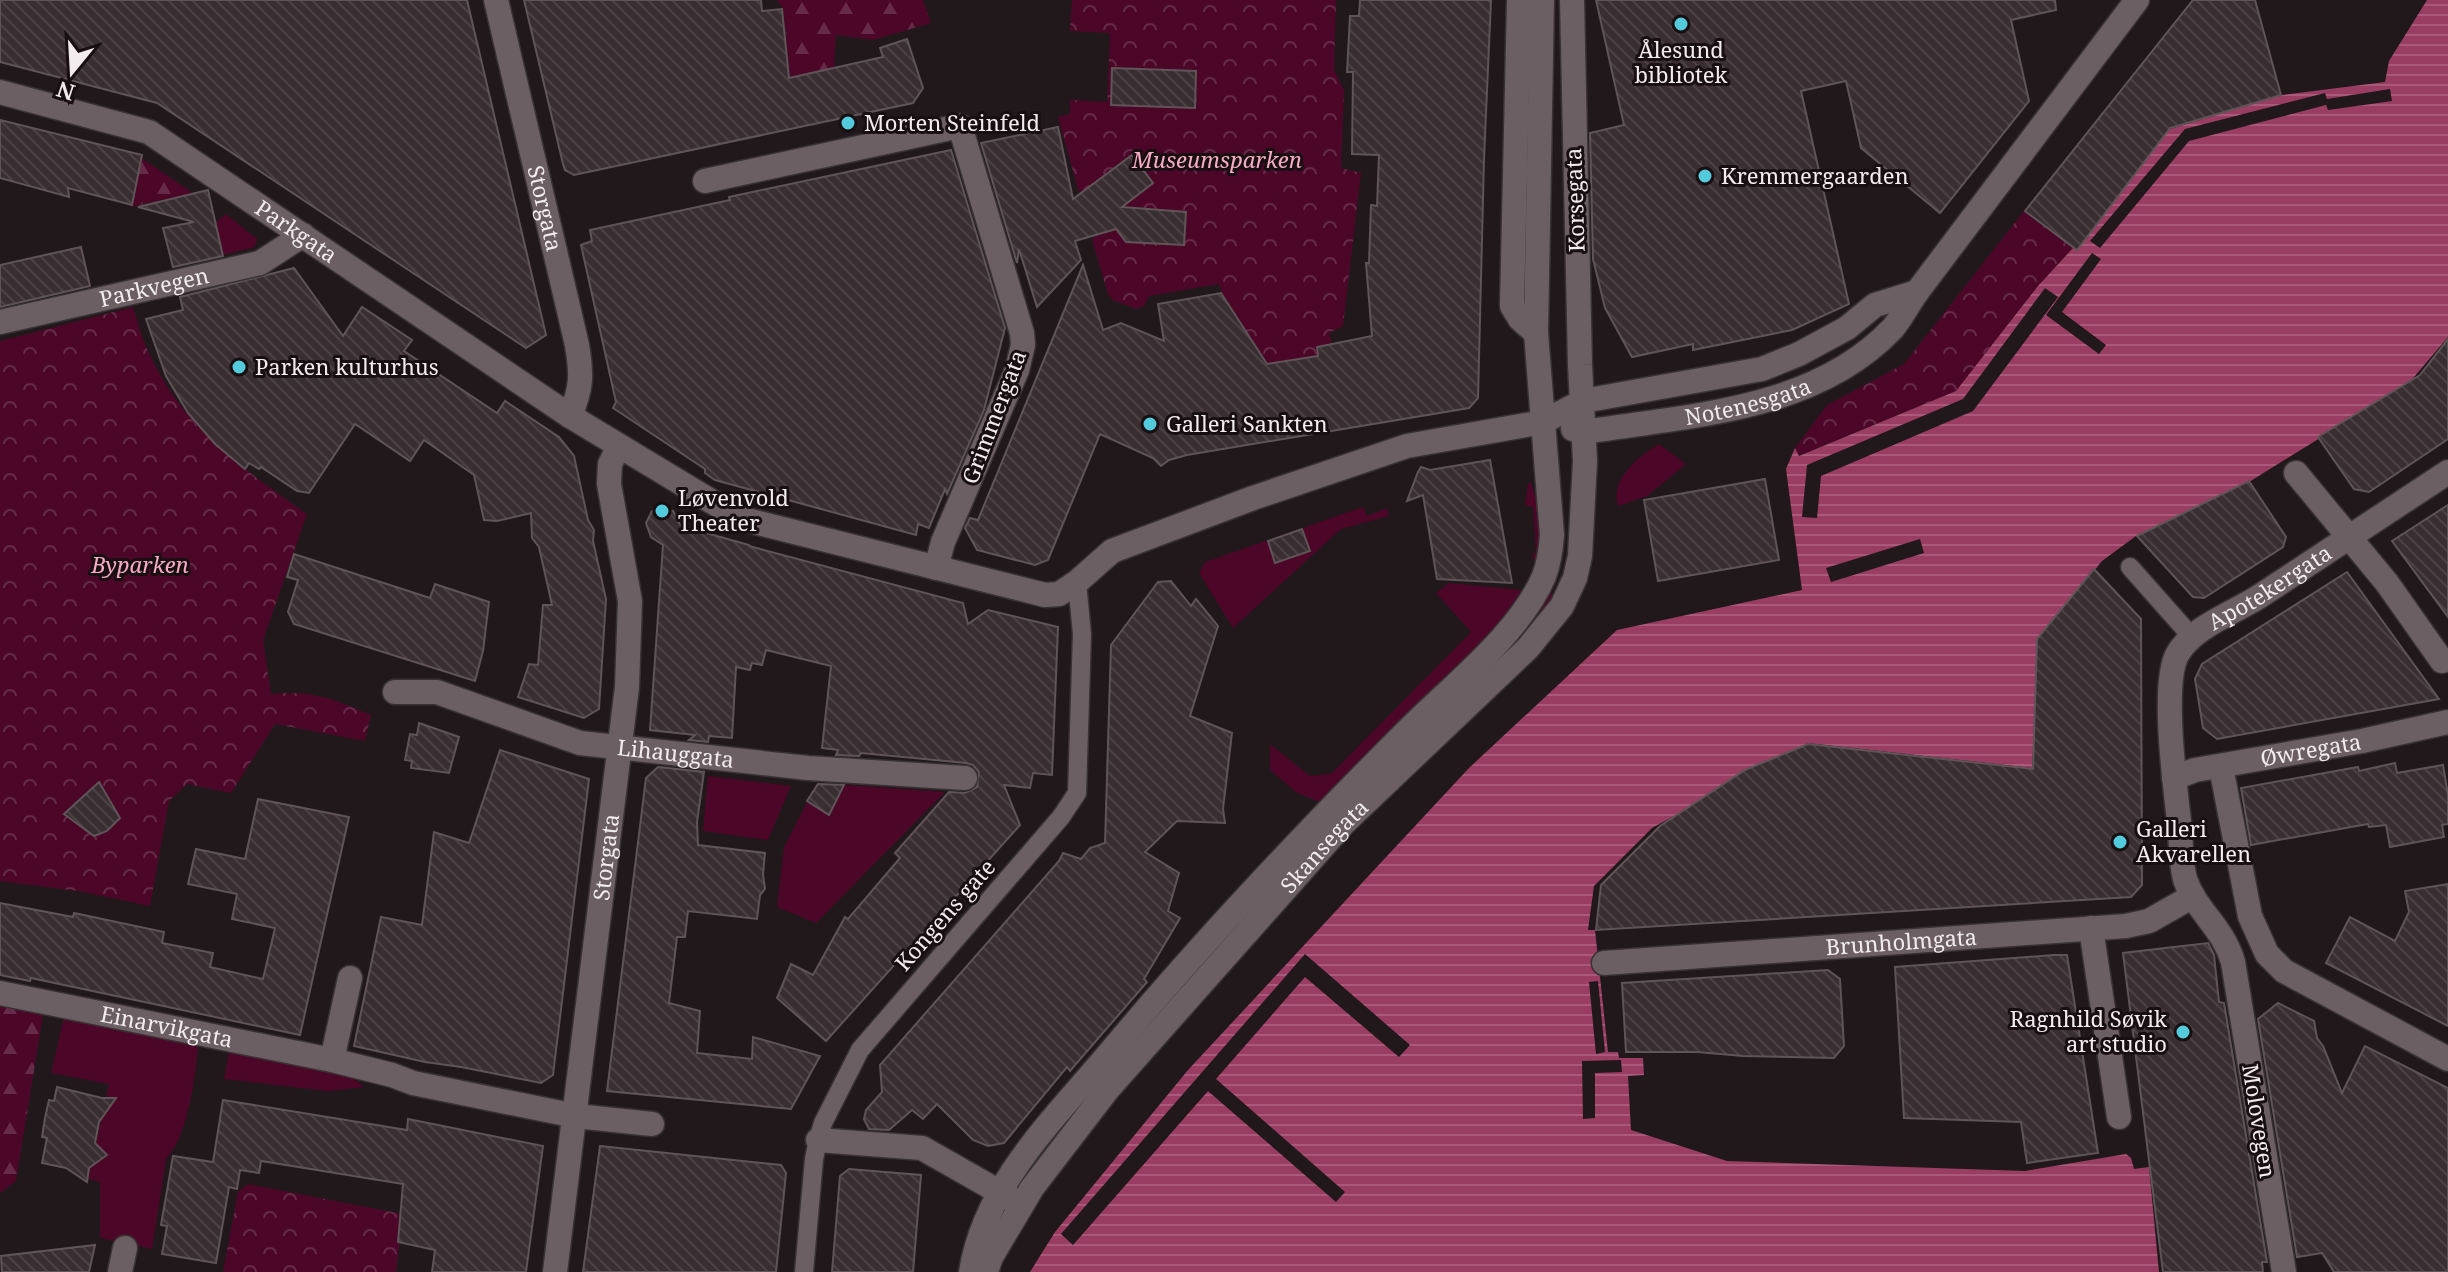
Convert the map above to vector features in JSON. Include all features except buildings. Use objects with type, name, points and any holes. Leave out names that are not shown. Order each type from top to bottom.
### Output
[{"type":"street","name":"Storgata","points":[[496,0],[582,372],[581,390],[570,416]]},
{"type":"street","points":[[1519,0],[1512,306],[1520,319],[1536,333]]},
{"type":"street","name":"Korsegata","points":[[1542,0],[1536,333],[1543,422]]},
{"type":"street","name":"Korsegata","points":[[1572,0],[1583,401]]},
{"type":"street","name":"Notenesgata","points":[[1543,422],[1585,432],[1743,406],[1802,389],[1861,355],[1893,327],[2137,0]]},
{"type":"street","name":"Parkgata","points":[[0,92],[149,132],[570,416],[739,518],[1045,595],[1059,594],[1077,582]]},
{"type":"street","name":"Grimmergata","points":[[705,181],[960,126],[1023,345],[1017,370],[943,542],[936,568]]},
{"type":"street","name":"Parkvegen","points":[[0,322],[260,263],[303,235]]},
{"type":"street","name":"Notenesgata","points":[[1077,582],[1112,551],[1253,498],[1407,446],[1543,422],[1583,401],[1762,369],[1799,354],[1847,328],[1875,305],[1917,292]]},
{"type":"street","name":"Skansegata","points":[[986,1272],[991,1257],[1032,1188],[1108,1089],[1343,824],[1546,629],[1562,606],[1575,578],[1584,494],[1583,401]]},
{"type":"street","name":"Skansegata","points":[[971,1272],[980,1232],[1000,1193],[1038,1139],[1174,976],[1319,819],[1507,633],[1520,615],[1543,578],[1549,559],[1552,521],[1543,422]]},
{"type":"street","name":"Storgata","points":[[555,1272],[627,687],[630,601],[609,484],[610,464],[619,446]]},
{"type":"street","name":"Apotekergata","points":[[2193,896],[2185,877],[2174,778],[2170,687],[2178,654],[2192,637],[2448,472]]},
{"type":"street","name":"Apotekergata","points":[[2296,473],[2349,538]]},
{"type":"street","points":[[2349,538],[2387,583],[2442,661]]},
{"type":"street","name":"Apotekergata","points":[[2130,567],[2192,637]]},
{"type":"street","name":"Kongens gate","points":[[804,1272],[818,1140],[823,1123],[860,1050],[1061,817],[1077,793],[1082,634],[1077,582]]},
{"type":"street","name":"Lihauggata","points":[[395,692],[437,692],[580,743],[808,768],[965,778]]},
{"type":"street","name":"Øwregata","points":[[2174,778],[2195,770],[2448,722]]},
{"type":"street","points":[[2221,767],[2250,916],[2267,954],[2284,971],[2448,1059]]},
{"type":"street","name":"Brunholmgata","points":[[1604,963],[2091,928],[2149,921],[2193,896]]},
{"type":"street","name":"Molovegen","points":[[2193,896],[2227,942],[2235,970],[2284,1272]]},
{"type":"street","points":[[2091,928],[2119,1117]]},
{"type":"street","points":[[332,1060],[350,978]]},
{"type":"street","name":"Einarvikgata","points":[[0,993],[332,1060],[413,1083],[576,1116],[652,1124]]},
{"type":"street","points":[[818,1140],[922,1148],[1022,1205]]},
{"type":"green space","points":[[777,0],[923,0],[931,23],[873,40],[836,35],[834,68],[790,78],[783,8]]},
{"type":"green space","name":"Museumsparken","points":[[1072,0],[1336,0],[1334,70],[1344,90],[1341,168],[1361,173],[1343,326],[1329,333],[1335,353],[1268,365],[1219,284],[1149,296],[1144,306],[1136,309],[1113,300],[1108,294],[1092,240],[1104,226],[1078,189],[1058,117],[1070,114],[1070,100],[1107,102],[1110,33],[1070,31]]},
{"type":"green space","points":[[141,158],[193,193],[130,207]]},
{"type":"green space","points":[[2024,211],[2073,248],[2038,286],[1956,391],[1798,456],[1795,448],[1827,405],[1904,364]]},
{"type":"green space","points":[[226,214],[257,239],[255,247],[222,255],[213,224]]},
{"type":"green space","name":"Byparken","points":[[133,307],[147,348],[179,404],[216,444],[307,514],[263,640],[271,694],[299,693],[322,697],[371,715],[365,741],[275,724],[231,793],[187,784],[169,801],[150,906],[78,891],[0,881],[0,341]]},
{"type":"green space","points":[[1659,444],[1686,464],[1647,496],[1618,506],[1616,496],[1622,478],[1635,462]]},
{"type":"green space","points":[[1531,482],[1541,518],[1538,561],[1534,561],[1532,554],[1536,553],[1533,507],[1525,505]]},
{"type":"green space","points":[[1363,507],[1367,516],[1387,508],[1389,516],[1341,529],[1233,628],[1199,573],[1205,562]]},
{"type":"green space","points":[[1449,583],[1562,594],[1540,627],[1347,813],[1297,793],[1270,770],[1270,744],[1310,776],[1331,774],[1471,632],[1436,593]]},
{"type":"green space","points":[[708,776],[791,786],[768,840],[703,831]]},
{"type":"green space","points":[[817,783],[945,792],[816,923],[777,907],[784,847]]},
{"type":"green space","points":[[0,1006],[43,1015],[16,1181],[0,1193]]},
{"type":"green space","points":[[64,1017],[198,1047],[185,1122],[174,1149],[166,1159],[152,1249],[100,1238],[100,1182],[88,1179],[109,1084],[51,1073]]},
{"type":"green space","points":[[230,1048],[348,1074],[364,1087],[328,1091],[224,1079]]},
{"type":"green space","points":[[248,1184],[403,1214],[396,1272],[223,1272],[238,1192]]},
{"type":"shaded area","points":[[2427,0],[2448,0],[2448,337],[2409,383],[2249,482],[2136,536],[2102,561],[2040,638],[2032,768],[1808,743],[1652,828],[1594,886],[1588,930],[1595,930],[1608,1052],[1618,1052],[1619,1058],[1643,1058],[1644,1075],[1628,1076],[1631,1130],[1727,1161],[2025,1171],[2126,1154],[2131,1158],[2134,1169],[2149,1167],[2159,1272],[1030,1272],[1055,1232],[1188,1070],[1469,768],[1617,630],[1802,590],[1786,469],[1795,448],[1799,456],[1956,391],[2038,286],[2170,129],[2282,95],[2385,82],[2389,61]]},
{"type":"pier","points":[[2390,89],[2392,101],[2328,110],[2326,105],[2189,141],[2100,248],[2090,241],[2185,129],[2325,93],[2327,99]]},
{"type":"pier","points":[[2092,253],[2101,259],[2062,312],[2106,345],[2099,354],[2046,315]]},
{"type":"pier","points":[[2045,288],[2058,297],[1973,411],[1821,476],[1817,518],[1802,517],[1807,465],[1963,399]]},
{"type":"pier","points":[[1920,539],[1924,553],[1831,582],[1826,568]]},
{"type":"pier","points":[[1305,954],[1410,1045],[1399,1057],[1305,977],[1216,1079],[1345,1192],[1336,1202],[1208,1091],[1073,1245],[1061,1234]]},
{"type":"pier","points":[[1598,981],[1605,1052],[1596,1054],[1589,982]]},
{"type":"pier","points":[[1621,1060],[1622,1072],[1595,1073],[1595,1118],[1583,1119],[1582,1061]]},
{"type":"place","name":"Ålesund bibliotek","points":[[1681,24]]},
{"type":"place","name":"Morten Steinfeld","points":[[848,123]]},
{"type":"place","name":"Kremmergaarden","points":[[1705,176]]},
{"type":"place","name":"Parken kulturhus","points":[[239,367]]},
{"type":"place","name":"Galleri Sankten","points":[[1150,424]]},
{"type":"place","name":"Løvenvold Theater","points":[[662,511]]},
{"type":"place","name":"Galleri Akvarellen","points":[[2120,842]]},
{"type":"place","name":"Ragnhild Søvik art studio","points":[[2183,1032]]}]
